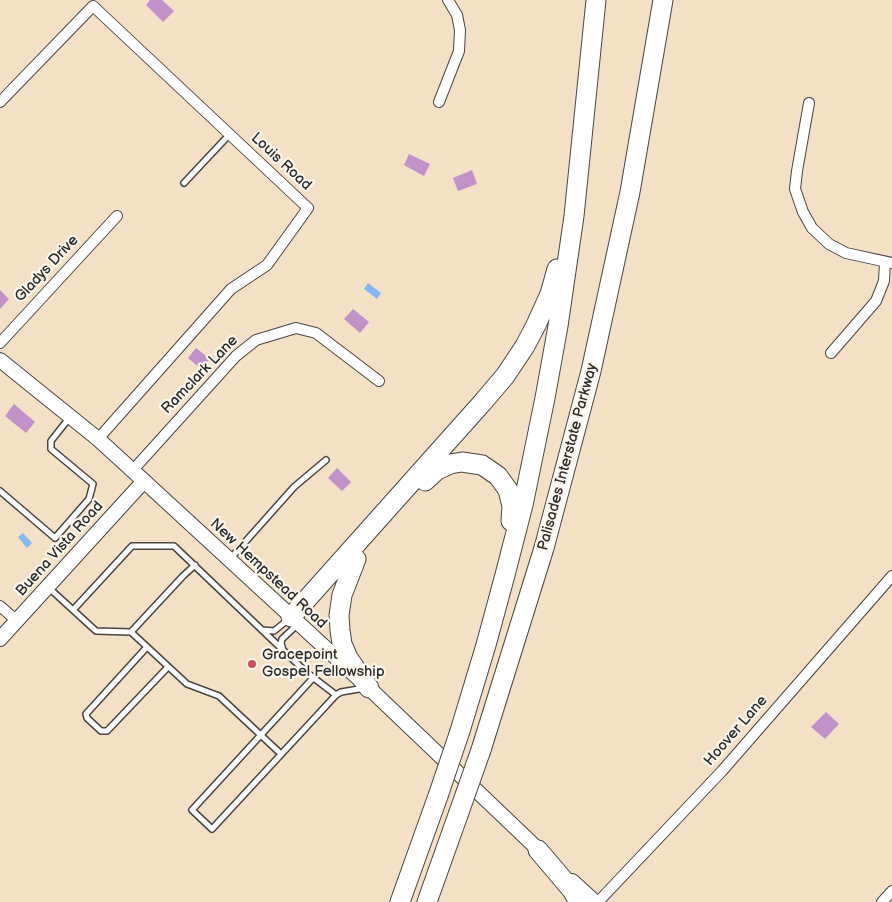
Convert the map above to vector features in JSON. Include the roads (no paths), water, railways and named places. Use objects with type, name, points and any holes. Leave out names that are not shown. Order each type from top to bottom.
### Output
[{"type":"highway","name":"Palisades Interstate Parkway","points":[[400,902],[460,731],[486,646],[523,505],[545,398],[564,290],[582,145],[596,0]]},
{"type":"highway","name":"Palisades Interstate Parkway","points":[[429,902],[481,750],[544,548],[591,372],[632,183],[663,0]]},
{"type":"highway","points":[[294,621],[490,394],[525,346],[541,315],[556,276],[582,145]]},
{"type":"highway","points":[[294,621],[356,559],[437,470],[450,464],[462,462],[482,465],[494,472],[508,490],[511,500],[512,511],[486,646]]},
{"type":"highway","points":[[356,559],[342,595],[340,630],[342,644],[348,658],[369,688]]},
{"type":"highway","points":[[538,850],[567,884],[579,902]]},
{"type":"street","points":[[439,102],[459,50],[460,30],[456,15],[448,0]]},
{"type":"street","name":"Louis Road","points":[[0,102],[93,6],[308,208],[267,265],[231,289],[98,439]]},
{"type":"street","points":[[809,102],[795,189],[803,212],[812,228],[828,244],[846,253],[889,263],[876,301],[831,353]]},
{"type":"street","name":"Gladys Drive","points":[[0,343],[117,216]]},
{"type":"street","name":"Ramclark Lane","points":[[133,470],[236,356],[256,340],[296,328],[316,333],[379,381]]},
{"type":"street","name":"New Hempstead Road","points":[[0,360],[98,439],[133,470],[294,621],[369,688],[538,850],[597,902]]},
{"type":"street","name":"Buena Vista Road","points":[[0,639],[144,481]]},
{"type":"street","name":"Hoover Lane","points":[[597,902],[722,772],[892,576]]},
{"type":"street","points":[[0,606],[17,621]]},
{"type":"street","points":[[882,902],[892,891]]},
{"type":"lane","points":[[184,183],[230,134]]},
{"type":"lane","points":[[0,491],[54,538],[89,499],[93,484],[51,449],[51,441],[70,417]]},
{"type":"lane","points":[[229,560],[294,487],[326,460]]},
{"type":"lane","points":[[73,610],[132,546],[174,546],[261,630],[336,695]]},
{"type":"lane","points":[[131,632],[195,565]]},
{"type":"lane","points":[[48,587],[96,631],[131,632],[187,684],[219,696],[281,754]]},
{"type":"lane","points":[[261,630],[274,631],[294,621]]},
{"type":"lane","points":[[285,652],[281,643],[282,639],[294,621]]},
{"type":"lane","points":[[147,647],[87,711],[87,718],[101,731],[107,731],[168,667]]},
{"type":"lane","points":[[314,677],[192,810],[212,829],[336,695],[341,692],[369,688]]},
{"type":"water","points":[[368,283],[381,293],[377,299],[364,289]]},
{"type":"water","points":[[23,533],[32,543],[27,548],[18,537]]},
{"type":"place","name":"Gracepoint Gospel Fellowship","points":[[252,664]]}]
